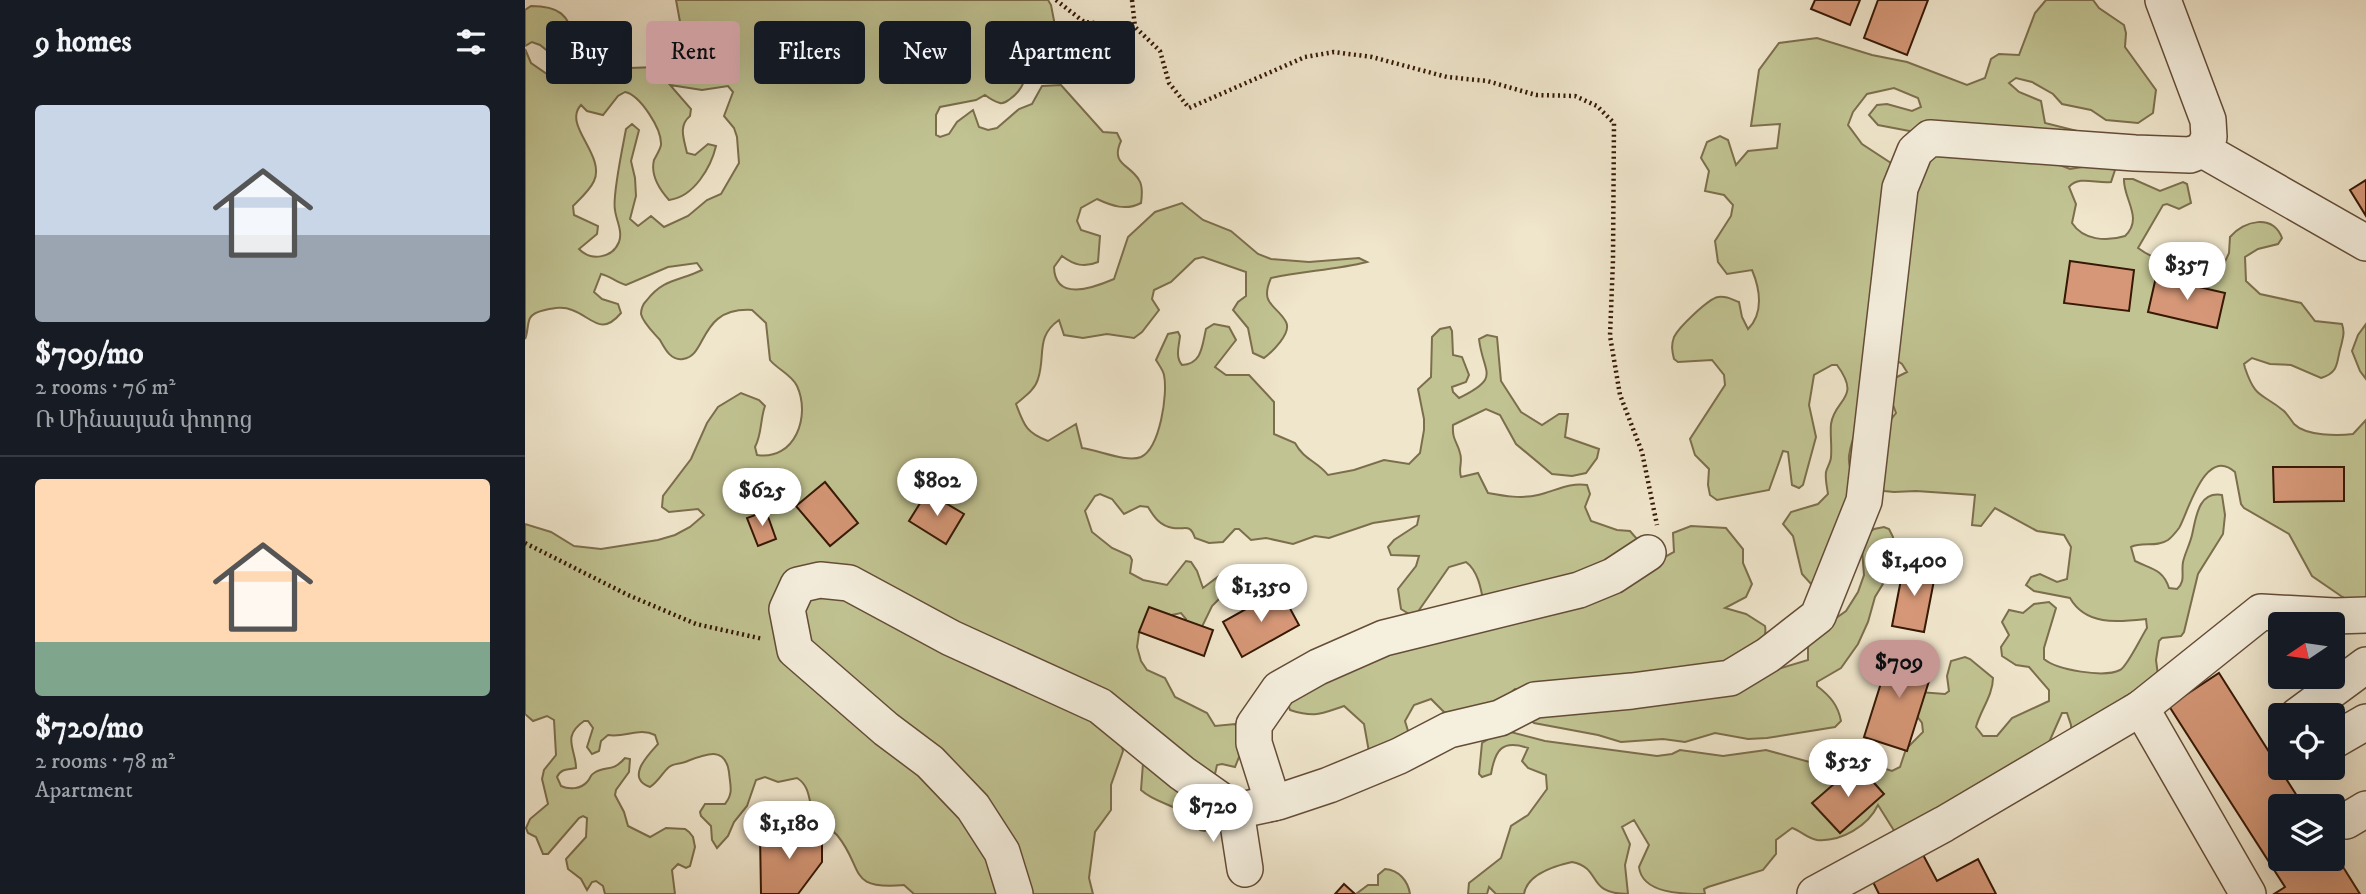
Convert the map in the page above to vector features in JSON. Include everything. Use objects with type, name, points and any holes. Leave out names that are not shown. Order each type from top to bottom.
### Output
[{"type":"street","points":[[1236,811],[1273,803],[1329,785],[1399,756],[1449,730],[1500,718],[1535,700],[1632,691],[1730,677],[1768,655],[1818,616],[1864,501],[1900,188],[1915,151],[1930,138],[2135,153],[2190,155],[2203,150],[2209,137],[2208,120],[2163,0]]},
{"type":"street","points":[[2203,150],[2366,243]]},
{"type":"street","points":[[1273,803],[1254,743],[1254,725],[1279,689],[1318,667],[1384,638],[1579,590],[1613,576],[1648,553]]},
{"type":"street","points":[[1015,894],[1002,852],[973,807],[930,762],[885,729],[795,650],[787,609],[798,584],[820,580],[849,583],[951,638],[1100,706],[1182,773],[1236,811],[1245,869]]},
{"type":"street","points":[[1815,894],[1944,824],[2141,708],[2261,612],[2366,615]]},
{"type":"street","points":[[2315,703],[2366,665]]},
{"type":"street","points":[[2141,708],[2248,894]]},
{"type":"street","points":[[2345,734],[2366,722]]},
{"type":"path","points":[[1056,0],[1083,21]]},
{"type":"path","points":[[1132,0],[1134,21]]},
{"type":"path","points":[[1135,27],[1160,51],[1169,83],[1189,108],[1305,57],[1334,52],[1372,57],[1447,77],[1487,80],[1536,95],[1576,96],[1597,106],[1614,123],[1610,336],[1620,395],[1642,452],[1661,540],[1648,553]]},
{"type":"path","points":[[525,543],[628,595],[696,624],[794,644]]},
{"type":"green space","points":[[676,0],[1048,0],[1054,21],[985,21],[985,84],[1022,84],[1016,94],[1004,103],[985,95],[976,100],[940,107],[936,115],[936,135],[940,137],[949,134],[957,122],[973,110],[979,127],[988,130],[997,128],[1019,109],[1032,104],[1042,86],[1061,85],[1103,132],[1117,133],[1121,141],[1118,149],[1119,160],[1140,182],[1141,203],[1119,207],[1097,199],[1081,208],[1077,221],[1081,230],[1100,236],[1098,262],[1079,265],[1062,256],[1054,267],[1056,278],[1061,285],[1077,290],[1114,279],[1128,237],[1155,212],[1182,203],[1203,220],[1231,231],[1258,254],[1271,259],[1309,262],[1359,258],[1367,262],[1271,278],[1268,299],[1287,326],[1280,342],[1264,358],[1253,353],[1248,328],[1233,310],[1246,296],[1246,272],[1203,257],[1195,259],[1171,282],[1154,290],[1152,299],[1159,310],[1134,338],[1107,334],[1083,338],[1064,335],[1059,320],[1044,340],[1037,383],[1016,404],[1030,431],[1048,441],[1076,424],[1082,448],[1120,457],[1141,457],[1153,443],[1161,420],[1165,384],[1156,360],[1168,334],[1178,332],[1179,358],[1182,365],[1189,364],[1200,353],[1206,329],[1214,324],[1229,327],[1236,340],[1215,367],[1226,375],[1249,375],[1274,402],[1274,434],[1295,443],[1302,453],[1328,475],[1384,460],[1409,464],[1420,453],[1424,419],[1418,389],[1431,377],[1432,337],[1440,329],[1450,327],[1452,331],[1453,355],[1462,357],[1469,375],[1466,382],[1452,387],[1459,398],[1481,385],[1487,374],[1479,339],[1487,335],[1497,337],[1501,381],[1521,412],[1542,425],[1559,414],[1568,414],[1565,437],[1599,449],[1597,458],[1586,473],[1572,476],[1552,474],[1516,444],[1500,415],[1486,409],[1453,425],[1461,456],[1461,477],[1478,473],[1488,493],[1513,497],[1587,485],[1590,494],[1585,507],[1591,521],[1617,530],[1630,531],[1637,539],[1632,557],[1613,572],[1615,576],[1634,574],[1674,552],[1673,533],[1691,526],[1726,528],[1743,549],[1743,563],[1752,584],[1746,597],[1725,608],[1746,614],[1765,626],[1764,638],[1759,648],[1749,657],[1722,670],[1667,680],[1652,689],[1654,693],[1676,688],[1714,688],[1808,660],[1808,645],[1812,635],[1846,611],[1858,592],[1864,575],[1862,549],[1866,535],[1874,529],[1889,529],[1893,537],[1895,556],[1892,569],[1875,597],[1858,644],[1841,668],[1817,682],[1817,686],[1836,706],[1841,721],[1835,727],[1767,738],[1748,739],[1715,733],[1685,742],[1663,739],[1621,742],[1534,723],[1527,717],[1544,707],[1515,689],[1496,710],[1486,713],[1444,712],[1431,699],[1414,705],[1405,721],[1413,747],[1404,761],[1385,762],[1369,752],[1364,724],[1344,706],[1323,713],[1306,714],[1290,710],[1287,701],[1341,653],[1375,635],[1429,644],[1467,634],[1482,624],[1486,615],[1480,586],[1475,573],[1466,562],[1449,567],[1417,613],[1409,614],[1401,609],[1398,589],[1416,566],[1419,556],[1391,555],[1388,547],[1417,525],[1419,516],[1373,523],[1329,538],[1315,536],[1293,544],[1266,538],[1251,540],[1239,529],[1235,529],[1223,542],[1209,543],[1195,538],[1187,528],[1164,525],[1148,507],[1140,506],[1124,514],[1112,499],[1100,494],[1095,496],[1085,511],[1092,532],[1112,548],[1130,556],[1130,573],[1143,580],[1167,585],[1186,561],[1191,562],[1197,571],[1203,588],[1223,573],[1243,568],[1247,571],[1212,606],[1197,637],[1187,642],[1181,639],[1186,619],[1181,613],[1152,619],[1139,633],[1137,647],[1147,670],[1165,678],[1175,697],[1207,713],[1215,726],[1235,724],[1237,728],[1239,757],[1235,767],[1217,765],[1215,774],[1236,794],[1231,807],[1205,831],[1200,830],[1183,812],[1141,790],[1143,763],[1156,765],[1182,786],[1192,777],[1182,762],[1168,750],[1145,741],[1124,706],[1107,698],[1096,688],[1088,690],[1087,693],[1086,707],[1089,716],[1096,725],[1119,737],[1123,751],[1111,785],[1111,810],[1095,832],[1089,878],[1093,894],[914,894],[904,885],[873,884],[859,875],[846,847],[837,835],[815,818],[805,786],[797,778],[778,782],[765,777],[756,780],[747,806],[717,848],[712,840],[711,826],[700,812],[705,804],[725,804],[730,796],[729,772],[723,758],[712,754],[673,765],[650,787],[639,778],[639,772],[644,760],[658,744],[655,735],[638,732],[608,735],[601,741],[599,751],[592,754],[587,747],[593,728],[588,721],[584,721],[571,738],[576,768],[559,774],[557,777],[561,786],[582,786],[594,773],[616,766],[625,758],[630,759],[629,772],[615,795],[628,826],[650,837],[666,828],[685,829],[693,837],[695,847],[690,866],[686,868],[678,864],[672,870],[675,894],[605,894],[603,886],[596,881],[592,882],[587,890],[581,879],[568,869],[566,859],[586,837],[587,818],[579,818],[548,854],[543,854],[536,837],[528,833],[526,828],[530,819],[548,804],[542,779],[544,770],[556,755],[554,720],[547,716],[533,721],[525,714],[525,524],[551,532],[574,546],[601,549],[675,535],[704,515],[698,509],[669,512],[662,507],[663,496],[691,459],[707,423],[718,407],[741,393],[759,400],[765,406],[755,447],[757,455],[770,455],[790,444],[801,423],[802,410],[795,382],[770,360],[766,323],[752,310],[735,311],[722,316],[713,323],[697,350],[683,359],[669,354],[646,324],[641,314],[642,308],[653,293],[666,284],[702,270],[697,263],[668,267],[626,285],[601,274],[594,292],[602,299],[618,304],[621,313],[614,320],[602,324],[569,309],[548,309],[531,316],[525,339],[525,49],[531,63],[546,73],[546,84],[632,84],[632,68],[646,67],[646,84],[740,84],[740,21],[680,21]],"holes":[[[670,85],[702,90],[728,86],[733,92],[724,116],[734,128],[737,137],[739,163],[721,194],[707,200],[688,216],[664,227],[651,216],[638,226],[630,219],[636,196],[631,161],[639,130],[632,124],[626,129],[615,194],[619,242],[611,252],[601,256],[595,257],[579,249],[597,234],[598,226],[574,215],[573,206],[594,181],[596,171],[577,122],[581,105],[587,111],[603,115],[618,96],[625,92],[637,99],[658,130],[661,145],[654,160],[653,172],[659,187],[669,200],[678,198],[694,187],[706,172],[716,146],[708,144],[695,155],[687,153],[683,128],[691,109]]]},
{"type":"green space","points":[[2046,0],[2093,0],[2099,8],[2124,25],[2125,47],[2156,90],[2153,113],[2138,123],[2106,120],[2091,110],[2062,104],[2053,94],[2032,82],[2016,78],[2009,83],[2019,92],[2041,101],[2045,123],[2085,133],[1920,133],[1878,125],[1869,115],[1877,105],[1887,104],[1912,111],[1921,107],[1918,98],[1894,88],[1867,94],[1853,112],[1848,125],[1862,144],[1891,163],[1917,161],[1959,147],[2044,159],[2070,169],[2095,165],[2112,166],[2115,170],[2111,182],[2078,181],[2069,187],[2076,204],[2072,223],[2082,233],[2095,238],[2125,236],[2130,229],[2133,215],[2124,179],[2133,179],[2160,191],[2183,182],[2187,184],[2191,203],[2179,209],[2163,205],[2138,248],[2168,262],[2190,267],[2223,266],[2229,253],[2230,237],[2236,231],[2258,222],[2272,225],[2278,230],[2282,238],[2278,244],[2258,249],[2245,257],[2246,281],[2260,294],[2301,303],[2315,321],[2342,324],[2343,335],[2337,362],[2331,373],[2321,378],[2291,365],[2270,364],[2252,358],[2244,364],[2256,391],[2284,411],[2299,428],[2322,434],[2353,434],[2366,420],[2366,610],[2312,576],[2289,534],[2241,504],[2235,472],[2224,466],[2215,467],[2199,484],[2179,528],[2168,540],[2159,544],[2131,547],[2135,561],[2156,570],[2169,588],[2177,589],[2182,580],[2183,562],[2199,507],[2208,497],[2222,495],[2225,515],[2223,534],[2198,574],[2184,632],[2181,636],[2162,638],[2159,641],[2156,660],[2158,675],[2143,694],[2126,696],[2072,740],[2067,713],[2062,713],[2046,749],[1898,837],[1878,805],[1861,826],[1835,838],[1814,839],[1792,828],[1776,840],[1776,854],[1763,870],[1708,887],[1704,889],[1705,894],[1665,891],[1647,883],[1639,867],[1649,845],[1634,820],[1622,827],[1630,844],[1625,865],[1628,894],[1605,890],[1588,870],[1572,862],[1536,877],[1526,887],[1524,894],[1496,894],[1489,887],[1487,894],[1468,894],[1469,883],[1501,858],[1511,826],[1528,815],[1547,789],[1546,775],[1528,768],[1522,761],[1528,748],[1519,746],[1506,746],[1501,749],[1491,774],[1482,777],[1479,774],[1482,743],[1503,730],[1545,741],[1657,756],[1680,750],[1723,756],[1766,750],[1813,763],[1844,745],[1853,744],[1861,761],[1892,771],[1900,767],[1906,749],[1923,732],[1922,723],[1904,699],[1919,692],[1945,694],[1949,691],[1947,676],[1951,661],[1965,657],[1970,659],[1993,678],[1991,691],[1976,727],[1983,736],[1997,736],[2012,718],[2049,701],[2049,690],[2029,667],[2016,665],[2002,656],[2001,647],[2009,635],[2002,622],[2009,610],[2023,613],[2034,604],[2049,602],[2056,608],[2044,648],[2044,659],[2050,663],[2081,672],[2103,673],[2120,670],[2130,658],[2147,628],[2146,619],[2114,621],[2094,618],[2085,614],[2070,598],[2034,591],[2026,585],[2031,577],[2040,574],[2057,582],[2067,579],[2071,547],[2064,535],[2037,531],[1995,508],[1981,526],[1972,525],[1975,495],[1884,491],[1881,487],[1884,428],[1896,413],[1888,391],[1889,381],[1907,372],[1902,364],[1891,357],[1861,419],[1849,456],[1857,489],[1812,585],[1802,574],[1793,536],[1783,524],[1791,512],[1818,504],[1828,494],[1826,475],[1831,459],[1831,424],[1833,415],[1847,392],[1844,376],[1837,365],[1814,375],[1809,405],[1816,437],[1803,485],[1799,488],[1792,485],[1788,452],[1783,451],[1769,490],[1717,500],[1710,495],[1709,469],[1695,455],[1690,439],[1725,385],[1724,375],[1712,360],[1678,362],[1672,351],[1677,332],[1713,299],[1724,297],[1739,302],[1748,329],[1757,316],[1759,301],[1752,270],[1727,274],[1718,262],[1715,241],[1731,216],[1733,205],[1724,195],[1705,191],[1709,171],[1701,158],[1707,142],[1720,136],[1728,140],[1736,165],[1748,151],[1777,148],[1780,124],[1751,126],[1759,70],[1779,43],[1817,38],[1872,55],[1907,62],[1967,85],[1985,78],[1991,59],[1999,54],[2019,55],[2035,13]]},
{"type":"green space","points":[[531,6],[549,8],[561,13],[568,21],[546,21],[546,50],[532,42],[525,46],[525,10]]},
{"type":"green space","points":[[2366,324],[2366,379],[2352,351]]},
{"type":"green space","points":[[1385,869],[1395,871],[1402,877],[1410,894],[1356,894],[1368,885],[1378,885],[1378,875]]},
{"type":"building","points":[[1815,0],[1860,0],[1850,25],[1811,9]]},
{"type":"building","points":[[1878,0],[1928,0],[1907,55],[1864,38]]},
{"type":"building","points":[[2366,180],[2366,216],[2350,190]]},
{"type":"building","points":[[2070,261],[2134,270],[2129,311],[2064,303]]},
{"type":"building","points":[[2156,277],[2225,293],[2217,328],[2148,312]]},
{"type":"building","points":[[2273,467],[2344,467],[2344,501],[2274,502]]},
{"type":"building","points":[[825,482],[858,523],[830,546],[796,506]]},
{"type":"building","points":[[927,492],[964,514],[946,544],[909,521]]},
{"type":"building","points":[[766,511],[776,539],[758,546],[747,518]]},
{"type":"building","points":[[1904,564],[1936,570],[1924,632],[1892,626]]},
{"type":"building","points":[[1280,590],[1299,625],[1242,657],[1223,622]]},
{"type":"building","points":[[1149,607],[1213,630],[1204,656],[1139,632]]},
{"type":"building","points":[[1892,648],[1935,662],[1907,751],[1864,737]]},
{"type":"building","points":[[2219,673],[2268,750],[2268,780],[2287,780],[2296,794],[2268,794],[2268,860],[2169,706]]},
{"type":"building","points":[[1857,764],[1884,794],[1840,833],[1812,803]]},
{"type":"building","points":[[822,833],[822,862],[798,894],[761,894],[760,834]]},
{"type":"building","points":[[1921,851],[1937,881],[1978,859],[1996,894],[1879,894],[1871,878]]},
{"type":"building","points":[[2345,870],[2360,894],[2274,894],[2285,887],[2275,871]]},
{"type":"building","points":[[1344,884],[1355,894],[1335,894]]}]
